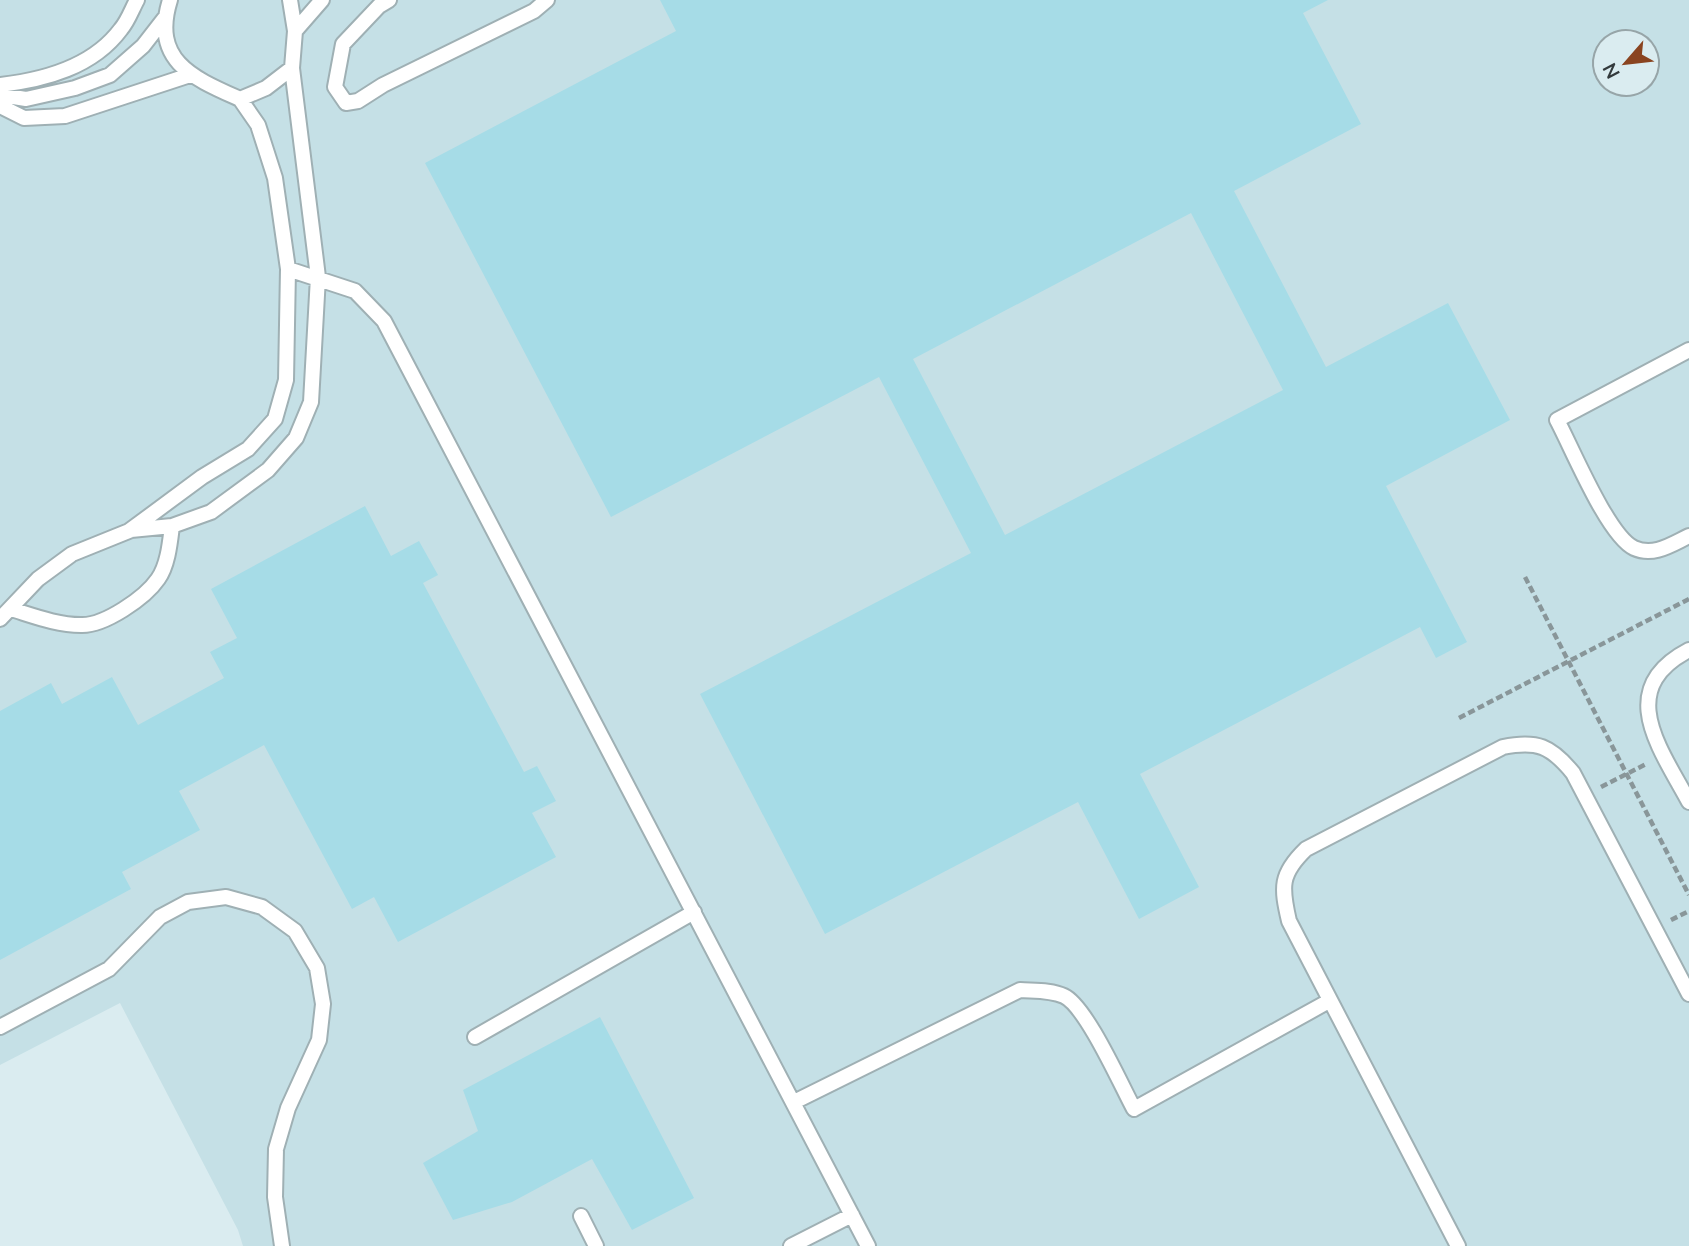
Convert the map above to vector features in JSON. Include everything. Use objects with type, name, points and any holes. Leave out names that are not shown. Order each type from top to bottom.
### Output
[{"type":"lane","points":[[0,85],[21,83],[79,66],[121,30],[137,0]]},
{"type":"lane","points":[[0,95],[26,99],[75,88],[110,75],[143,46],[164,19],[170,0]]},
{"type":"lane","points":[[129,531],[172,526],[211,512],[268,470],[296,438],[311,402],[318,277],[292,68],[295,31],[290,0]]},
{"type":"lane","points":[[295,31],[322,0]]},
{"type":"lane","points":[[389,0],[379,6],[343,44],[334,87],[346,103],[358,101],[383,85],[534,10],[547,0]]},
{"type":"lane","points":[[0,620],[38,579],[72,554],[129,531],[202,477],[248,449],[275,419],[286,380],[288,269],[275,178],[258,125],[240,99],[190,75],[171,54],[164,19]]},
{"type":"lane","points":[[240,99],[266,88],[292,68]]},
{"type":"lane","points":[[0,106],[24,118],[65,116],[190,75]]},
{"type":"lane","points":[[288,269],[355,291],[384,321],[868,1246]]},
{"type":"lane","points":[[1689,350],[1557,420],[1615,534],[1634,548],[1658,551],[1689,536]]},
{"type":"lane","points":[[11,609],[49,621],[83,625],[109,619],[159,578],[169,550],[172,526]]},
{"type":"lane","points":[[1689,650],[1662,669],[1648,691],[1647,713],[1664,755],[1689,802]]},
{"type":"lane","points":[[1458,1246],[1289,921],[1283,896],[1285,876],[1306,849],[1503,747],[1526,742],[1545,747],[1560,756],[1573,773],[1689,995]]},
{"type":"lane","points":[[0,1027],[109,969],[160,917],[188,902],[226,897],[262,907],[295,930],[317,968],[323,1004],[319,1040],[288,1108],[276,1149],[275,1197],[282,1246]]},
{"type":"lane","points":[[475,1037],[694,912]]},
{"type":"lane","points":[[794,1102],[1020,990],[1048,991],[1067,997],[1082,1012],[1134,1109],[1329,1002]]},
{"type":"lane","points":[[791,1246],[852,1215]]},
{"type":"lane","points":[[581,1216],[596,1246]]},
{"type":"path","points":[[1525,577],[1689,895]]},
{"type":"path","points":[[1459,718],[1689,599]]},
{"type":"path","points":[[1585,795],[1664,755]]},
{"type":"shaded area","points":[[0,0],[1689,0],[1689,1246],[243,1246],[238,1230],[120,1003],[0,1065]]},
{"type":"building","points":[[660,0],[1328,0],[1303,13],[1361,124],[1234,191],[1326,367],[1448,303],[1510,420],[1386,486],[1467,642],[1436,658],[1420,627],[1140,774],[1199,887],[1139,919],[1078,802],[825,934],[700,694],[971,553],[879,377],[611,517],[425,163],[676,31]],"holes":[[[1191,213],[1283,390],[1005,535],[913,359]]]},
{"type":"building","points":[[365,506],[391,556],[419,541],[438,575],[423,583],[524,772],[537,766],[556,801],[532,813],[556,857],[398,942],[374,897],[352,909],[264,745],[179,791],[200,830],[122,872],[131,889],[0,960],[0,711],[51,683],[62,704],[112,677],[138,725],[224,678],[210,652],[237,638],[211,589]]},
{"type":"building","points":[[600,1017],[694,1198],[632,1230],[592,1159],[512,1202],[453,1220],[423,1163],[478,1131],[463,1090]]}]
